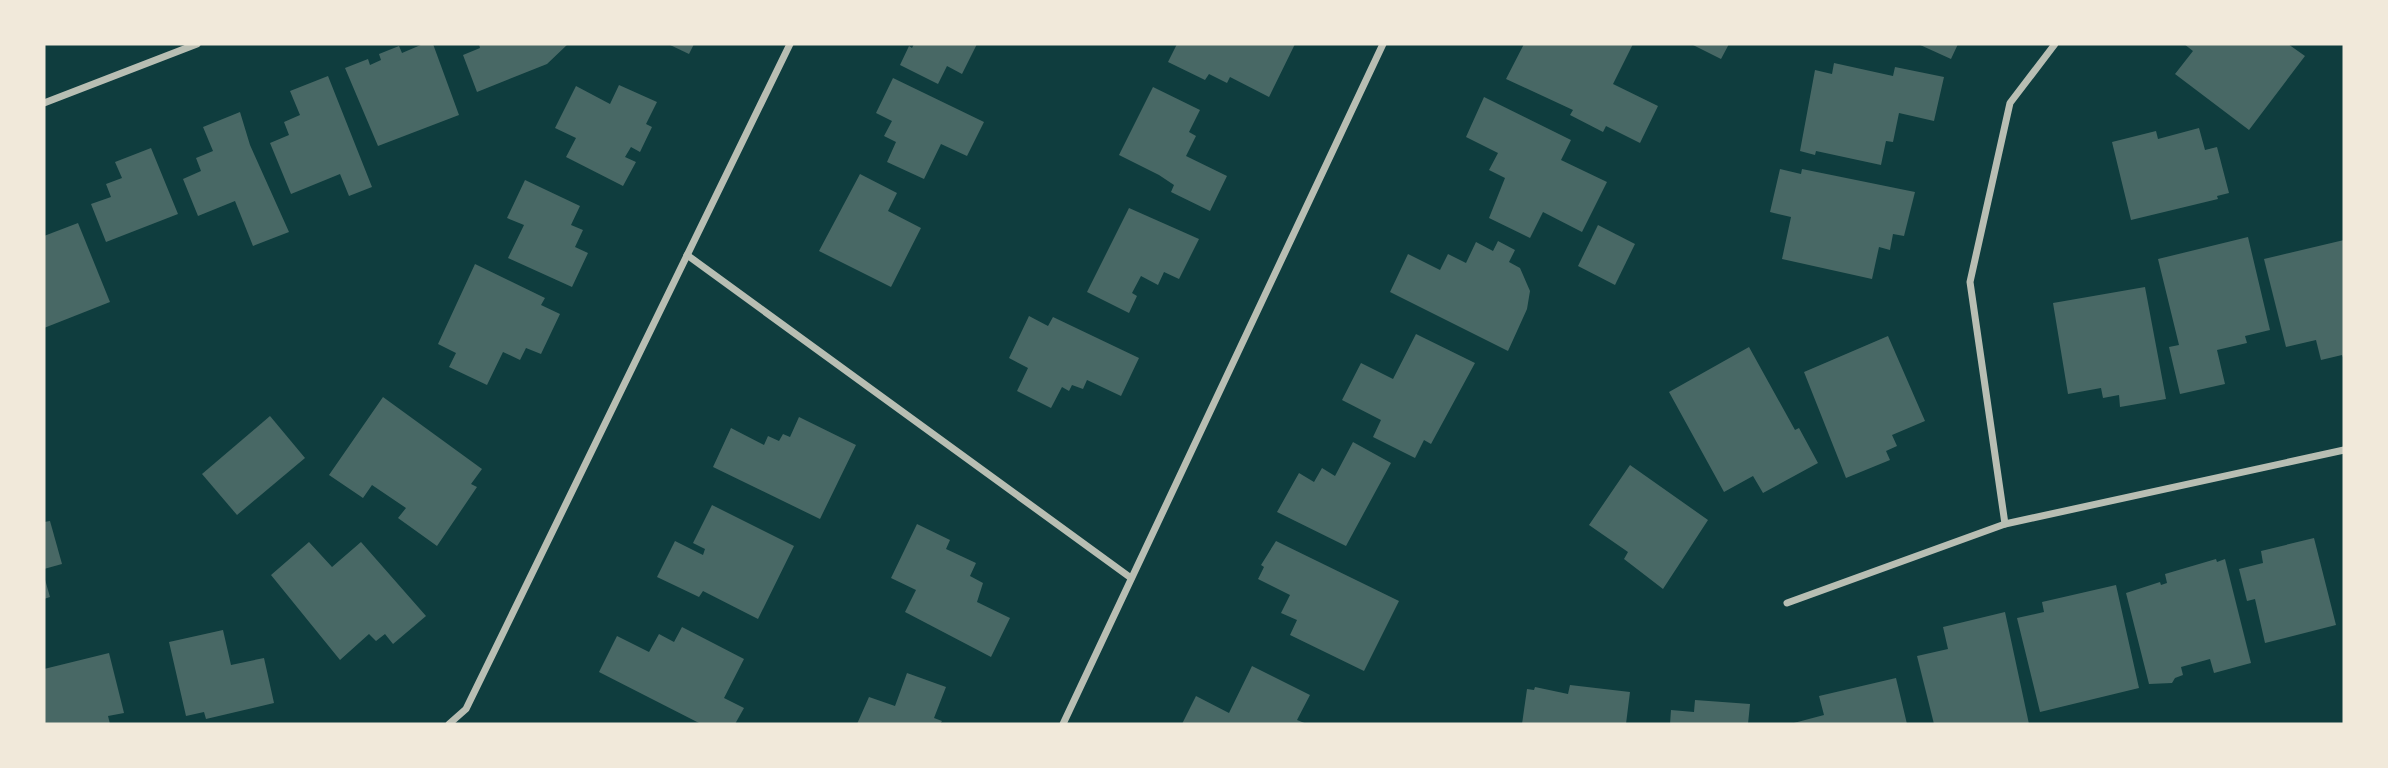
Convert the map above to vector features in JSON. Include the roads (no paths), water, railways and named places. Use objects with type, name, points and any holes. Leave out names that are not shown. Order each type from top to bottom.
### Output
[{"type":"street","points":[[44,103],[197,44]]},
{"type":"street","points":[[449,724],[466,709],[790,44]]},
{"type":"street","points":[[1063,724],[1382,44]]},
{"type":"street","points":[[2005,524],[1970,282],[2010,103],[2055,44]]},
{"type":"street","points":[[687,254],[1131,578]]},
{"type":"street","points":[[1787,603],[2005,524],[2344,450]]}]
